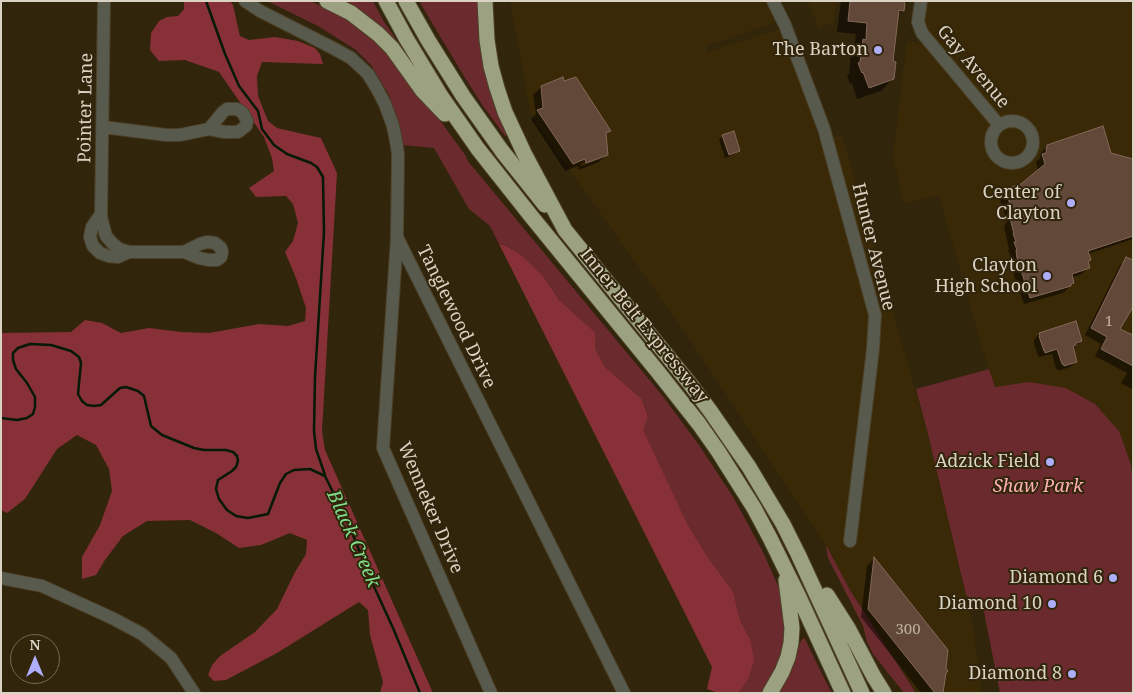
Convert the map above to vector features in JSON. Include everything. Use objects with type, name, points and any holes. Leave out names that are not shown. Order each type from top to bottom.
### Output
[{"type":"highway","points":[[326,1],[364,22],[378,34],[392,48],[422,90],[489,164]]},
{"type":"highway","name":"Inner Belt Expressway","points":[[386,1],[441,96],[489,164],[658,372],[699,424],[727,465],[754,508],[785,566],[843,693]]},
{"type":"highway","points":[[406,1],[468,103],[502,151],[565,230]]},
{"type":"highway","points":[[485,1],[487,40],[496,88],[524,153],[565,230]]},
{"type":"highway","name":"Inner Belt Expressway","points":[[565,230],[712,412],[749,466],[783,524],[862,693]]},
{"type":"highway","points":[[783,524],[848,628],[884,693]]},
{"type":"highway","points":[[770,693],[782,672],[791,643],[792,628],[785,566]]},
{"type":"street","name":"Pointer Lane","points":[[104,1],[101,214],[106,236],[119,249],[128,252],[184,252]]},
{"type":"street","name":"Tanglewood Drive","points":[[245,1],[260,11],[351,58],[368,74],[376,87],[394,126],[398,154],[397,237],[624,693]]},
{"type":"street","name":"Hunter Avenue","points":[[774,1],[785,25],[824,129],[875,315],[874,350],[850,541]]},
{"type":"street","name":"Gay Avenue","points":[[920,1],[918,22],[922,33],[999,125]]},
{"type":"street","points":[[103,126],[166,135],[180,135],[209,129]]},
{"type":"street","name":"Wenneker Drive","points":[[397,237],[383,448],[491,693]]},
{"type":"street","points":[[1,578],[42,586],[142,634],[170,658],[194,693]]},
{"type":"shaded area","points":[[184,1],[230,1],[233,5],[240,36],[249,40],[275,37],[298,41],[315,48],[320,54],[323,64],[262,62],[257,76],[258,96],[268,121],[277,128],[321,138],[337,173],[322,431],[325,450],[433,693],[380,693],[383,682],[370,635],[368,610],[359,602],[277,653],[226,680],[214,681],[208,675],[212,665],[220,656],[255,632],[277,609],[306,554],[307,540],[290,533],[261,545],[239,548],[216,533],[190,520],[147,521],[123,536],[96,575],[82,579],[82,557],[100,525],[112,491],[109,469],[96,445],[77,435],[57,449],[25,499],[7,513],[1,510],[1,333],[71,332],[85,320],[102,323],[121,333],[149,328],[209,333],[259,324],[288,326],[305,321],[306,308],[285,252],[293,241],[298,223],[293,204],[286,196],[256,197],[249,188],[274,171],[272,158],[264,137],[219,72],[185,60],[159,61],[150,50],[151,33],[159,21],[167,17],[178,16],[184,9]]},
{"type":"shaded area","points":[[510,1],[765,1],[776,22],[706,46],[707,52],[779,29],[812,110],[819,141],[842,135],[928,434],[973,626],[982,693],[916,693],[850,590],[826,545],[682,328],[531,115]]},
{"type":"shaded area","points":[[807,1],[837,1],[834,22],[819,29]]},
{"type":"shaded area","name":"Clayton High School","points":[[927,1],[1133,1],[1133,512],[1101,519],[995,387],[982,348],[939,195],[904,204],[893,157],[907,41],[922,43]]},
{"type":"shaded area","points":[[499,244],[507,246],[522,256],[544,277],[559,300],[595,332],[595,348],[605,367],[642,399],[648,416],[643,430],[687,523],[707,556],[733,591],[740,620],[750,639],[754,660],[748,679],[739,692],[718,693],[707,689],[712,667]]},
{"type":"green space","points":[[267,1],[310,1],[337,13],[357,24],[395,59],[466,156],[467,160],[662,395],[699,445],[735,500],[763,552],[783,597],[787,615],[784,650],[762,693],[737,693],[739,692],[750,639],[740,620],[733,591],[707,556],[687,523],[642,429],[648,415],[642,399],[605,367],[595,348],[595,332],[559,300],[544,277],[508,246],[499,244],[490,226],[469,209],[434,148],[402,145],[400,128],[388,93],[371,65],[356,50],[318,26]]},
{"type":"green space","points":[[339,1],[373,1],[383,20],[406,54],[403,55]]},
{"type":"green space","points":[[419,1],[481,1],[510,133],[505,136],[483,106]]},
{"type":"green space","name":"Shaw Park","points":[[989,369],[995,387],[1029,382],[1066,388],[1095,404],[1119,431],[1131,465],[1133,482],[1133,693],[1000,693],[984,612],[966,595],[916,389]]},
{"type":"green space","points":[[826,545],[850,590],[916,693],[904,693],[873,654],[867,642],[863,626],[828,558]]},
{"type":"green space","points":[[804,637],[827,684],[832,693],[778,693]]},
{"type":"building","name":"The Barton","points":[[850,1],[905,1],[904,11],[899,10],[893,61],[896,62],[894,79],[869,88],[858,63],[860,62],[863,39],[866,40],[867,23],[848,21]]},
{"type":"building","points":[[563,77],[564,81],[576,77],[611,131],[606,133],[608,155],[586,163],[585,159],[573,164],[537,110],[543,108],[541,86]]},
{"type":"building","name":"Center of Clayton","points":[[1103,126],[1111,153],[1133,159],[1133,236],[1088,251],[1091,260],[1088,261],[1090,268],[1072,274],[1074,283],[1071,286],[1030,298],[1017,258],[1014,242],[1016,241],[1010,218],[1014,216],[1005,189],[1021,184],[1045,164],[1042,154],[1046,153],[1047,145]]},
{"type":"building","points":[[734,131],[740,151],[729,155],[722,135]]},
{"type":"building","points":[[1126,257],[1133,260],[1133,307],[1120,329],[1133,335],[1133,366],[1101,349],[1107,337],[1091,328]]},
{"type":"building","points":[[1076,321],[1082,341],[1073,346],[1077,362],[1064,366],[1057,349],[1045,353],[1039,333]]},
{"type":"building","points":[[874,557],[948,650],[946,668],[948,671],[946,673],[943,693],[935,693],[868,609]]},
{"type":"waterway","points":[[206,1],[225,54],[239,86],[258,111],[262,129],[274,145],[287,154],[311,163],[317,167],[323,177],[324,232],[315,377],[314,431],[316,449],[325,475]]},
{"type":"waterway","name":"Black Creek","points":[[1,418],[17,420],[27,418],[33,414],[35,407],[35,397],[16,369],[13,353],[18,348],[30,344],[51,345],[71,351],[79,357],[81,363],[78,394],[87,405],[101,405],[120,388],[126,387],[138,391],[144,396],[151,426],[162,435],[194,448],[233,452],[237,456],[236,467],[218,480],[216,489],[219,499],[227,510],[236,516],[248,518],[268,514],[280,483],[286,474],[294,470],[310,469],[325,476],[349,525],[420,693]]},
{"type":"place","name":"The Barton","points":[[878,50]]},
{"type":"place","name":"Center of Clayton","points":[[1071,203]]},
{"type":"place","name":"Clayton High School","points":[[1047,276]]},
{"type":"place","name":"Adzick Field","points":[[1050,462]]},
{"type":"place","name":"Diamond 6","points":[[1113,578]]},
{"type":"place","name":"Diamond 10","points":[[1052,604]]},
{"type":"place","name":"Diamond 8","points":[[1072,674]]}]
